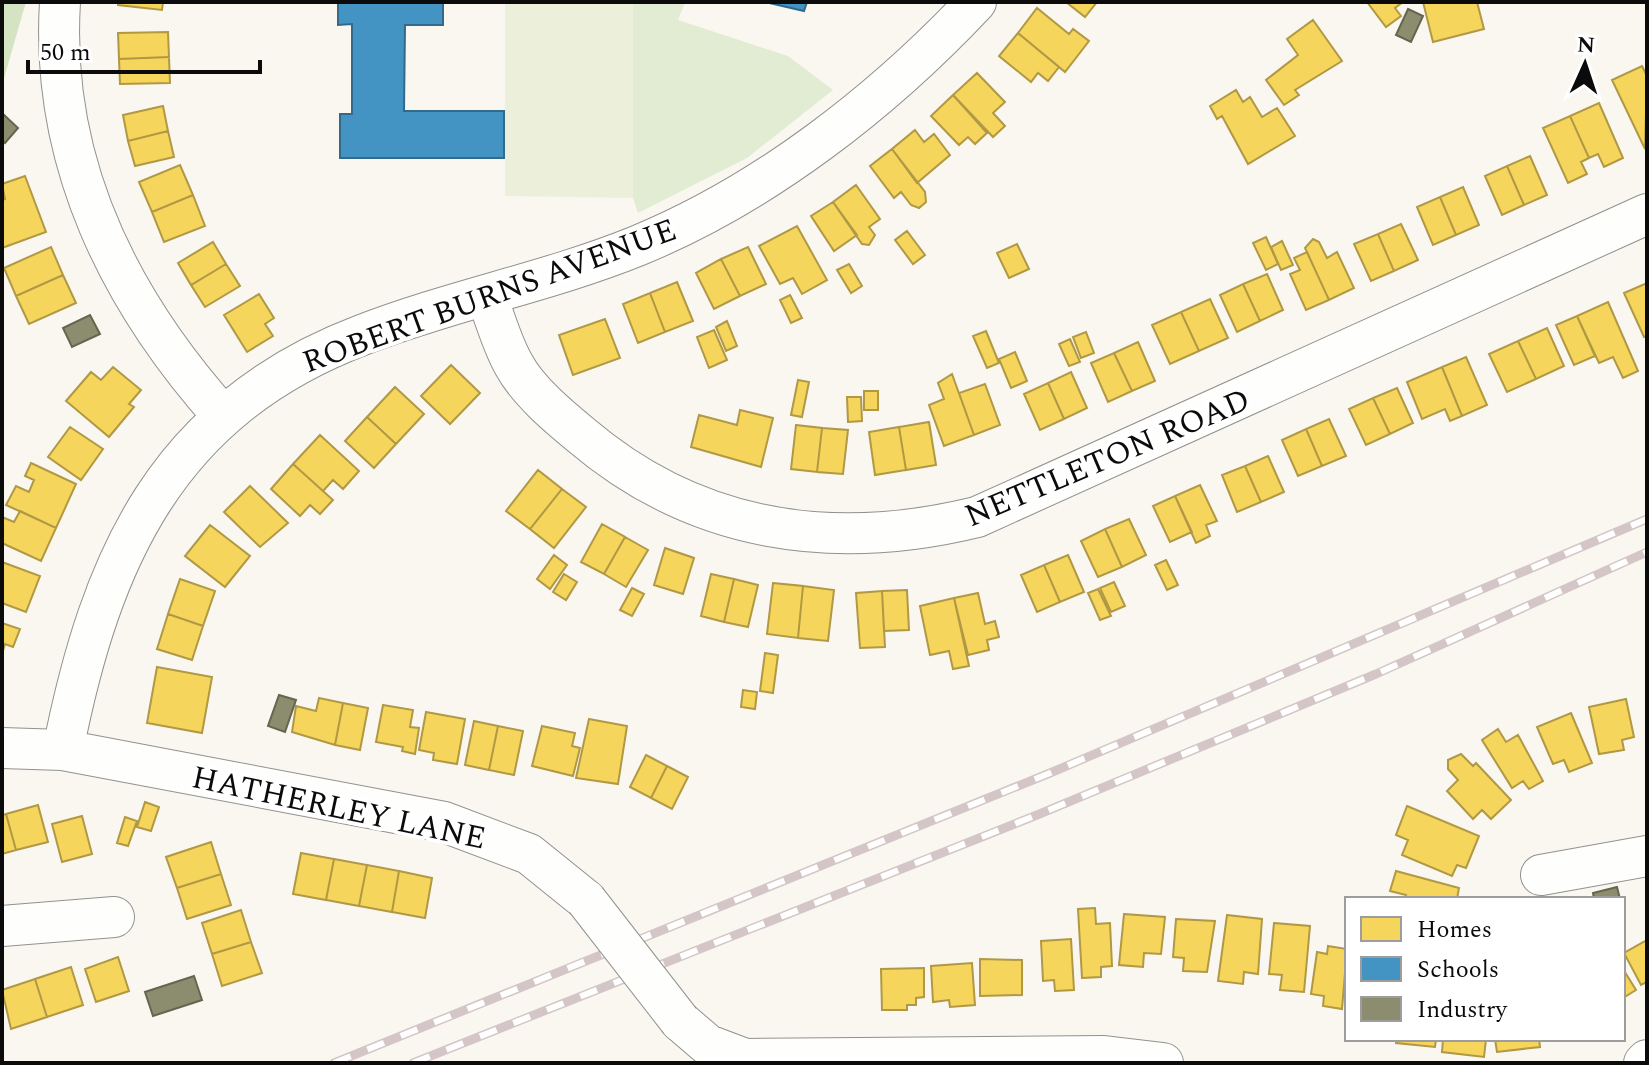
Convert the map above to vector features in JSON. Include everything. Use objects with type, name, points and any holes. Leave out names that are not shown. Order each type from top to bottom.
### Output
[{"type":"street","points":[[60,2],[61,66],[68,118],[96,220],[117,269],[156,335],[223,416]]},
{"type":"street","name":"ROBERT BURNS AVENUE","points":[[63,750],[88,644],[124,547],[167,477],[223,416],[267,383],[327,349],[365,333],[637,246],[738,193],[867,104],[976,2]]},
{"type":"street","name":"NETTLETON ROAD","points":[[487,296],[514,366],[522,376],[565,422],[637,476],[694,505],[773,528],[814,534],[896,533],[977,517],[1647,214]]},
{"type":"street","name":"HATHERLEY LANE","points":[[2,748],[63,750],[444,822],[529,854],[586,900],[680,1021],[708,1045],[745,1059],[1104,1056],[1163,1063]]},
{"type":"street","points":[[1535,871],[1647,856]]},
{"type":"street","points":[[2,926],[114,917]]},
{"type":"green space","points":[[2,2],[26,2],[2,85]]},
{"type":"green space","points":[[505,2],[633,2],[633,198],[505,196]]},
{"type":"green space","points":[[633,2],[685,2],[678,20],[788,56],[833,90],[747,158],[638,213],[633,198]]},
{"type":"building: Homes","points":[[118,2],[163,2],[162,10],[118,5]]},
{"type":"building: Homes","points":[[1066,2],[1097,2],[1085,17]]},
{"type":"building: Homes","points":[[1367,2],[1403,2],[1395,8],[1401,16],[1386,27]]},
{"type":"building: Homes","points":[[1423,2],[1477,2],[1484,29],[1433,42]]},
{"type":"building: Homes","points":[[1037,8],[1069,34],[1073,29],[1089,41],[1065,72],[1018,33]]},
{"type":"building: Homes","points":[[1313,20],[1342,61],[1295,90],[1299,95],[1284,105],[1266,80],[1298,55],[1287,39]]},
{"type":"building: Homes","points":[[168,32],[169,57],[119,59],[118,33]]},
{"type":"building: Homes","points":[[1018,33],[1059,67],[1048,81],[1038,73],[1031,82],[999,56]]},
{"type":"building: Homes","points":[[169,57],[170,83],[120,84],[119,59]]},
{"type":"building: Homes","points":[[1642,66],[1647,76],[1645,149],[1612,80]]},
{"type":"building: Homes","points":[[977,73],[1005,102],[993,113],[1005,126],[993,137],[953,95]]},
{"type":"building: Homes","points":[[1236,90],[1243,102],[1250,97],[1262,117],[1277,108],[1295,136],[1248,164],[1222,116],[1217,119],[1210,106]]},
{"type":"building: Homes","points":[[953,95],[987,133],[975,144],[968,137],[959,145],[931,116]]},
{"type":"building: Homes","points":[[1599,103],[1623,158],[1604,167],[1598,154],[1589,158],[1570,116]]},
{"type":"building: Homes","points":[[163,106],[168,131],[128,141],[123,115]]},
{"type":"building: Homes","points":[[1570,116],[1589,158],[1581,162],[1587,174],[1568,183],[1543,128]]},
{"type":"building: Homes","points":[[915,130],[924,142],[934,134],[950,155],[917,183],[892,149]]},
{"type":"building: Homes","points":[[168,131],[174,157],[135,166],[128,141]]},
{"type":"building: Homes","points":[[892,149],[925,192],[926,202],[919,208],[911,205],[901,192],[894,198],[870,166]]},
{"type":"building: Homes","points":[[1530,156],[1547,195],[1524,205],[1507,166]]},
{"type":"building: Homes","points":[[180,165],[193,195],[152,212],[139,182]]},
{"type":"building: Homes","points":[[1507,166],[1524,205],[1502,215],[1485,176]]},
{"type":"building: Homes","points":[[25,176],[46,232],[2,248],[2,200],[5,199],[2,184]]},
{"type":"building: Homes","points":[[856,185],[880,219],[869,227],[875,235],[869,245],[862,244],[833,202]]},
{"type":"building: Homes","points":[[1463,187],[1479,225],[1456,235],[1440,197]]},
{"type":"building: Homes","points":[[193,195],[205,226],[164,242],[152,212]]},
{"type":"building: Homes","points":[[1440,197],[1456,235],[1433,245],[1417,207]]},
{"type":"building: Homes","points":[[833,202],[857,235],[834,251],[811,216]]},
{"type":"building: Homes","points":[[1401,224],[1418,260],[1394,271],[1378,234]]},
{"type":"building: Homes","points":[[797,226],[827,280],[802,294],[793,278],[780,284],[759,246]]},
{"type":"building: Homes","points":[[907,231],[925,255],[913,264],[895,240]]},
{"type":"building: Homes","points":[[1378,234],[1394,271],[1371,281],[1354,244]]},
{"type":"building: Homes","points":[[1266,237],[1278,264],[1266,270],[1253,243]]},
{"type":"building: Homes","points":[[1313,239],[1319,242],[1327,258],[1337,252],[1354,288],[1329,300],[1305,248]]},
{"type":"building: Homes","points":[[1282,241],[1293,265],[1281,270],[1271,247]]},
{"type":"building: Homes","points":[[213,242],[226,264],[191,285],[178,263]]},
{"type":"building: Homes","points":[[1017,244],[1029,269],[1009,278],[997,253]]},
{"type":"building: Homes","points":[[51,247],[63,275],[16,296],[4,268]]},
{"type":"building: Homes","points":[[748,247],[766,284],[740,296],[721,259]]},
{"type":"building: Homes","points":[[1307,252],[1329,300],[1306,310],[1290,274],[1300,270],[1294,258]]},
{"type":"building: Homes","points":[[721,259],[740,296],[714,309],[696,273]]},
{"type":"building: Homes","points":[[226,264],[240,286],[205,307],[191,285]]},
{"type":"building: Homes","points":[[849,264],[862,286],[851,293],[837,270]]},
{"type":"building: Homes","points":[[1267,274],[1283,310],[1260,321],[1243,284]]},
{"type":"building: Homes","points":[[63,275],[76,303],[29,324],[16,296]]},
{"type":"building: Homes","points":[[677,282],[693,321],[665,332],[650,293]]},
{"type":"building: Homes","points":[[1647,283],[1647,336],[1644,337],[1624,293]]},
{"type":"building: Homes","points":[[1243,284],[1260,321],[1237,332],[1220,295]]},
{"type":"building: Homes","points":[[650,293],[665,332],[638,343],[623,304]]},
{"type":"building: Homes","points":[[259,294],[274,318],[265,324],[273,336],[247,352],[224,315]]},
{"type":"building: Homes","points":[[790,295],[802,318],[791,323],[780,300]]},
{"type":"building: Homes","points":[[1210,299],[1228,338],[1199,351],[1181,312]]},
{"type":"building: Homes","points":[[1608,302],[1638,371],[1623,378],[1613,357],[1599,363],[1577,316]]},
{"type":"building: Homes","points":[[1181,312],[1199,351],[1170,364],[1152,325]]},
{"type":"building: Homes","points":[[1577,316],[1595,356],[1574,365],[1556,325]]},
{"type":"building: Homes","points":[[605,319],[620,358],[573,375],[559,335]]},
{"type":"building: Homes","points":[[727,321],[737,346],[726,351],[716,327]]},
{"type":"building: Homes","points":[[1547,328],[1564,366],[1536,379],[1518,341]]},
{"type":"building: Homes","points":[[714,330],[727,360],[709,368],[697,337]]},
{"type":"building: Homes","points":[[986,331],[999,363],[987,368],[973,336]]},
{"type":"building: Homes","points":[[1086,332],[1094,353],[1081,358],[1073,337]]},
{"type":"building: Homes","points":[[1070,339],[1080,362],[1069,366],[1059,344]]},
{"type":"building: Homes","points":[[1518,341],[1536,379],[1507,392],[1489,354]]},
{"type":"building: Homes","points":[[1138,342],[1155,381],[1132,391],[1114,353]]},
{"type":"building: Homes","points":[[1015,352],[1027,381],[1011,388],[999,359]]},
{"type":"building: Homes","points":[[1114,353],[1132,391],[1108,402],[1091,363]]},
{"type":"building: Homes","points":[[1466,357],[1487,405],[1462,416],[1442,367]]},
{"type":"building: Homes","points":[[451,365],[480,393],[450,424],[421,396]]},
{"type":"building: Homes","points":[[113,367],[141,390],[129,404],[134,407],[109,437],[66,401],[91,372],[101,380]]},
{"type":"building: Homes","points":[[1442,367],[1462,416],[1450,421],[1445,409],[1422,419],[1407,382]]},
{"type":"building: Homes","points":[[1071,372],[1087,408],[1064,419],[1048,383]]},
{"type":"building: Homes","points":[[952,374],[974,435],[944,446],[929,405],[944,399],[938,383]]},
{"type":"building: Homes","points":[[798,380],[809,382],[802,417],[791,415]]},
{"type":"building: Homes","points":[[1048,383],[1064,419],[1040,430],[1024,394]]},
{"type":"building: Homes","points":[[985,384],[1000,425],[974,435],[959,393]]},
{"type":"building: Homes","points":[[395,387],[424,414],[396,444],[367,417]]},
{"type":"building: Homes","points":[[1397,388],[1413,423],[1390,434],[1373,398]]},
{"type":"building: Homes","points":[[864,391],[878,391],[878,410],[864,410]]},
{"type":"building: Homes","points":[[847,397],[861,397],[862,421],[848,422]]},
{"type":"building: Homes","points":[[1373,398],[1390,434],[1366,445],[1349,409]]},
{"type":"building: Homes","points":[[740,410],[773,418],[761,467],[691,447],[699,415],[737,425]]},
{"type":"building: Homes","points":[[367,417],[396,444],[374,468],[345,441]]},
{"type":"building: Homes","points":[[1329,419],[1346,456],[1322,466],[1306,429]]},
{"type":"building: Homes","points":[[929,422],[936,465],[906,470],[899,427]]},
{"type":"building: Homes","points":[[796,425],[822,428],[817,472],[791,469]]},
{"type":"building: Homes","points":[[70,427],[103,449],[81,480],[48,457]]},
{"type":"building: Homes","points":[[899,427],[906,470],[875,475],[869,432]]},
{"type":"building: Homes","points":[[822,428],[848,430],[843,474],[817,472]]},
{"type":"building: Homes","points":[[1306,429],[1322,466],[1298,476],[1282,440]]},
{"type":"building: Homes","points":[[320,435],[359,471],[343,489],[333,480],[323,491],[293,464]]},
{"type":"building: Homes","points":[[1268,456],[1284,492],[1261,502],[1245,466]]},
{"type":"building: Homes","points":[[31,463],[76,484],[56,528],[6,505],[16,486],[29,492],[34,480],[25,476]]},
{"type":"building: Homes","points":[[293,464],[333,500],[320,514],[310,505],[300,516],[271,489]]},
{"type":"building: Homes","points":[[1245,466],[1261,502],[1237,512],[1222,475]]},
{"type":"building: Homes","points":[[538,470],[562,489],[530,529],[506,511]]},
{"type":"building: Homes","points":[[1200,485],[1217,521],[1206,525],[1210,536],[1196,543],[1175,496]]},
{"type":"building: Homes","points":[[250,486],[288,523],[260,547],[224,512]]},
{"type":"building: Homes","points":[[562,489],[586,507],[554,548],[530,529]]},
{"type":"building: Homes","points":[[1175,496],[1192,532],[1170,542],[1153,506]]},
{"type":"building: Homes","points":[[20,511],[56,528],[41,561],[2,543],[2,517],[14,522]]},
{"type":"building: Homes","points":[[1129,519],[1146,555],[1122,567],[1105,529]]},
{"type":"building: Homes","points":[[602,524],[625,537],[604,574],[581,562]]},
{"type":"building: Homes","points":[[210,525],[250,556],[225,587],[185,556]]},
{"type":"building: Homes","points":[[1105,529],[1122,567],[1098,577],[1081,541]]},
{"type":"building: Homes","points":[[625,537],[648,550],[626,587],[604,574]]},
{"type":"building: Homes","points":[[665,548],[694,558],[683,594],[654,585]]},
{"type":"building: Homes","points":[[554,555],[567,565],[550,589],[537,579]]},
{"type":"building: Homes","points":[[1068,555],[1084,592],[1060,602],[1044,565]]},
{"type":"building: Homes","points":[[1166,560],[1178,585],[1167,590],[1155,565]]},
{"type":"building: Homes","points":[[2,562],[40,576],[26,612],[2,603]]},
{"type":"building: Homes","points":[[1044,565],[1060,602],[1037,612],[1021,575]]},
{"type":"building: Homes","points":[[564,574],[577,582],[566,600],[553,592]]},
{"type":"building: Homes","points":[[711,574],[734,579],[724,622],[701,616]]},
{"type":"building: Homes","points":[[180,579],[215,591],[203,626],[168,614]]},
{"type":"building: Homes","points":[[734,579],[758,585],[748,627],[724,622]]},
{"type":"building: Homes","points":[[1114,582],[1125,606],[1111,612],[1100,588]]},
{"type":"building: Homes","points":[[773,583],[803,586],[798,638],[767,634]]},
{"type":"building: Homes","points":[[803,586],[834,590],[828,641],[798,638]]},
{"type":"building: Homes","points":[[632,588],[644,594],[632,616],[620,610]]},
{"type":"building: Homes","points":[[1098,589],[1111,616],[1100,620],[1088,593]]},
{"type":"building: Homes","points":[[907,590],[909,630],[884,631],[882,591]]},
{"type":"building: Homes","points":[[882,591],[885,647],[860,648],[856,593]]},
{"type":"building: Homes","points":[[978,593],[985,624],[995,621],[999,637],[987,640],[989,650],[968,655],[954,598]]},
{"type":"building: Homes","points":[[954,598],[969,666],[953,669],[949,651],[930,655],[920,606]]},
{"type":"building: Homes","points":[[168,614],[203,626],[192,660],[157,649]]},
{"type":"building: Homes","points":[[2,623],[20,629],[13,647],[5,644],[2,654]]},
{"type":"building: Homes","points":[[765,653],[778,655],[773,693],[760,691]]},
{"type":"building: Homes","points":[[157,667],[212,677],[202,733],[147,723]]},
{"type":"building: Homes","points":[[743,690],[757,692],[755,709],[741,707]]},
{"type":"building: Homes","points":[[319,698],[343,703],[335,745],[292,732],[296,706],[316,711]]},
{"type":"building: Homes","points":[[1626,699],[1634,737],[1622,740],[1624,750],[1599,754],[1589,707]]},
{"type":"building: Homes","points":[[343,703],[368,708],[360,750],[335,745]]},
{"type":"building: Homes","points":[[383,705],[413,710],[410,727],[419,728],[415,754],[402,751],[403,747],[376,742]]},
{"type":"building: Homes","points":[[426,712],[465,719],[457,764],[433,760],[434,753],[419,750]]},
{"type":"building: Homes","points":[[1571,713],[1592,763],[1569,772],[1564,760],[1553,764],[1537,727]]},
{"type":"building: Homes","points":[[589,719],[627,726],[618,784],[576,778]]},
{"type":"building: Homes","points":[[474,721],[498,726],[489,770],[465,765]]},
{"type":"building: Homes","points":[[498,726],[523,731],[514,775],[489,770]]},
{"type":"building: Homes","points":[[542,726],[575,733],[572,746],[580,748],[573,776],[532,766]]},
{"type":"building: Homes","points":[[1498,729],[1506,742],[1518,735],[1543,781],[1529,789],[1523,781],[1512,788],[1482,740]]},
{"type":"building: Homes","points":[[1461,754],[1473,766],[1476,763],[1511,800],[1491,819],[1482,810],[1473,819],[1447,791],[1458,780],[1448,769],[1448,760]]},
{"type":"building: Homes","points":[[646,755],[667,766],[651,798],[630,787]]},
{"type":"building: Homes","points":[[667,766],[688,777],[672,809],[651,798]]},
{"type":"building: Homes","points":[[145,802],[159,807],[151,831],[137,827]]},
{"type":"building: Homes","points":[[38,805],[48,842],[16,850],[6,814]]},
{"type":"building: Homes","points":[[1407,806],[1479,836],[1466,868],[1457,865],[1452,876],[1402,855],[1408,840],[1396,835]]},
{"type":"building: Homes","points":[[6,814],[16,850],[2,854],[2,815]]},
{"type":"building: Homes","points":[[82,816],[92,854],[62,862],[52,824]]},
{"type":"building: Homes","points":[[125,817],[137,821],[128,846],[117,843]]},
{"type":"building: Homes","points":[[211,842],[221,874],[177,888],[166,857]]},
{"type":"building: Homes","points":[[301,853],[334,859],[326,900],[293,894]]},
{"type":"building: Homes","points":[[334,859],[367,865],[359,906],[326,900]]},
{"type":"building: Homes","points":[[367,865],[399,871],[392,912],[359,906]]},
{"type":"building: Homes","points":[[399,871],[432,878],[425,918],[392,912]]},
{"type":"building: Homes","points":[[1396,871],[1459,888],[1457,897],[1406,897],[1390,891]]},
{"type":"building: Homes","points":[[221,874],[231,905],[187,919],[177,888]]},
{"type":"building: Homes","points":[[1095,908],[1096,924],[1110,923],[1112,966],[1101,967],[1101,977],[1082,978],[1078,909]]},
{"type":"building: Homes","points":[[241,910],[251,942],[212,954],[202,923]]},
{"type":"building: Homes","points":[[1124,914],[1165,917],[1161,954],[1144,953],[1143,967],[1119,965]]},
{"type":"building: Homes","points":[[1227,915],[1262,919],[1258,974],[1244,972],[1243,984],[1218,981]]},
{"type":"building: Homes","points":[[1176,919],[1215,921],[1207,972],[1183,971],[1184,958],[1173,957]]},
{"type":"building: Homes","points":[[1274,923],[1310,926],[1304,992],[1280,990],[1282,975],[1269,974]]},
{"type":"building: Homes","points":[[1071,939],[1074,990],[1055,991],[1054,980],[1043,981],[1041,941]]},
{"type":"building: Homes","points":[[1647,940],[1647,982],[1641,985],[1625,952]]},
{"type":"building: Homes","points":[[251,942],[262,973],[222,986],[212,954]]},
{"type":"building: Homes","points":[[1328,946],[1345,949],[1342,1009],[1323,1006],[1324,996],[1311,994],[1317,952],[1327,954]]},
{"type":"building: Homes","points":[[118,957],[129,991],[96,1002],[85,969]]},
{"type":"building: Homes","points":[[980,959],[1022,960],[1022,995],[980,996]]},
{"type":"building: Homes","points":[[972,963],[975,1005],[950,1007],[949,1000],[933,1002],[931,966]]},
{"type":"building: Homes","points":[[71,967],[83,1005],[47,1017],[35,979]]},
{"type":"building: Homes","points":[[924,968],[924,997],[916,998],[916,1005],[907,1005],[907,1010],[882,1010],[881,969]]},
{"type":"building: Homes","points":[[1625,972],[1636,990],[1625,997]]},
{"type":"building: Homes","points":[[35,979],[47,1017],[11,1029],[2,990]]},
{"type":"building: Homes","points":[[1396,1041],[1436,1041],[1435,1047]]},
{"type":"building: Homes","points":[[1443,1041],[1486,1041],[1484,1057],[1442,1052]]},
{"type":"building: Homes","points":[[1495,1041],[1539,1041],[1540,1047],[1497,1052]]},
{"type":"building: Schools","points":[[338,2],[443,2],[443,25],[405,25],[404,111],[504,111],[504,158],[340,158],[340,114],[352,114],[352,24],[338,25]]},
{"type":"building: Schools","points":[[765,2],[807,2],[804,11]]},
{"type":"building: Industry","points":[[1408,9],[1423,16],[1411,42],[1396,35]]},
{"type":"building: Industry","points":[[2,113],[18,128],[5,143],[2,140]]},
{"type":"building: Industry","points":[[90,315],[100,334],[72,347],[63,328]]},
{"type":"building: Industry","points":[[279,695],[296,700],[285,732],[268,726]]},
{"type":"building: Industry","points":[[1617,887],[1620,897],[1594,897],[1593,893]]},
{"type":"building: Industry","points":[[194,976],[202,1000],[153,1016],[145,992]]},
{"type":"railway","points":[[334,1063],[1050,773],[1647,519]]},
{"type":"railway","points":[[413,1063],[1037,815],[1376,674],[1647,552]]}]
